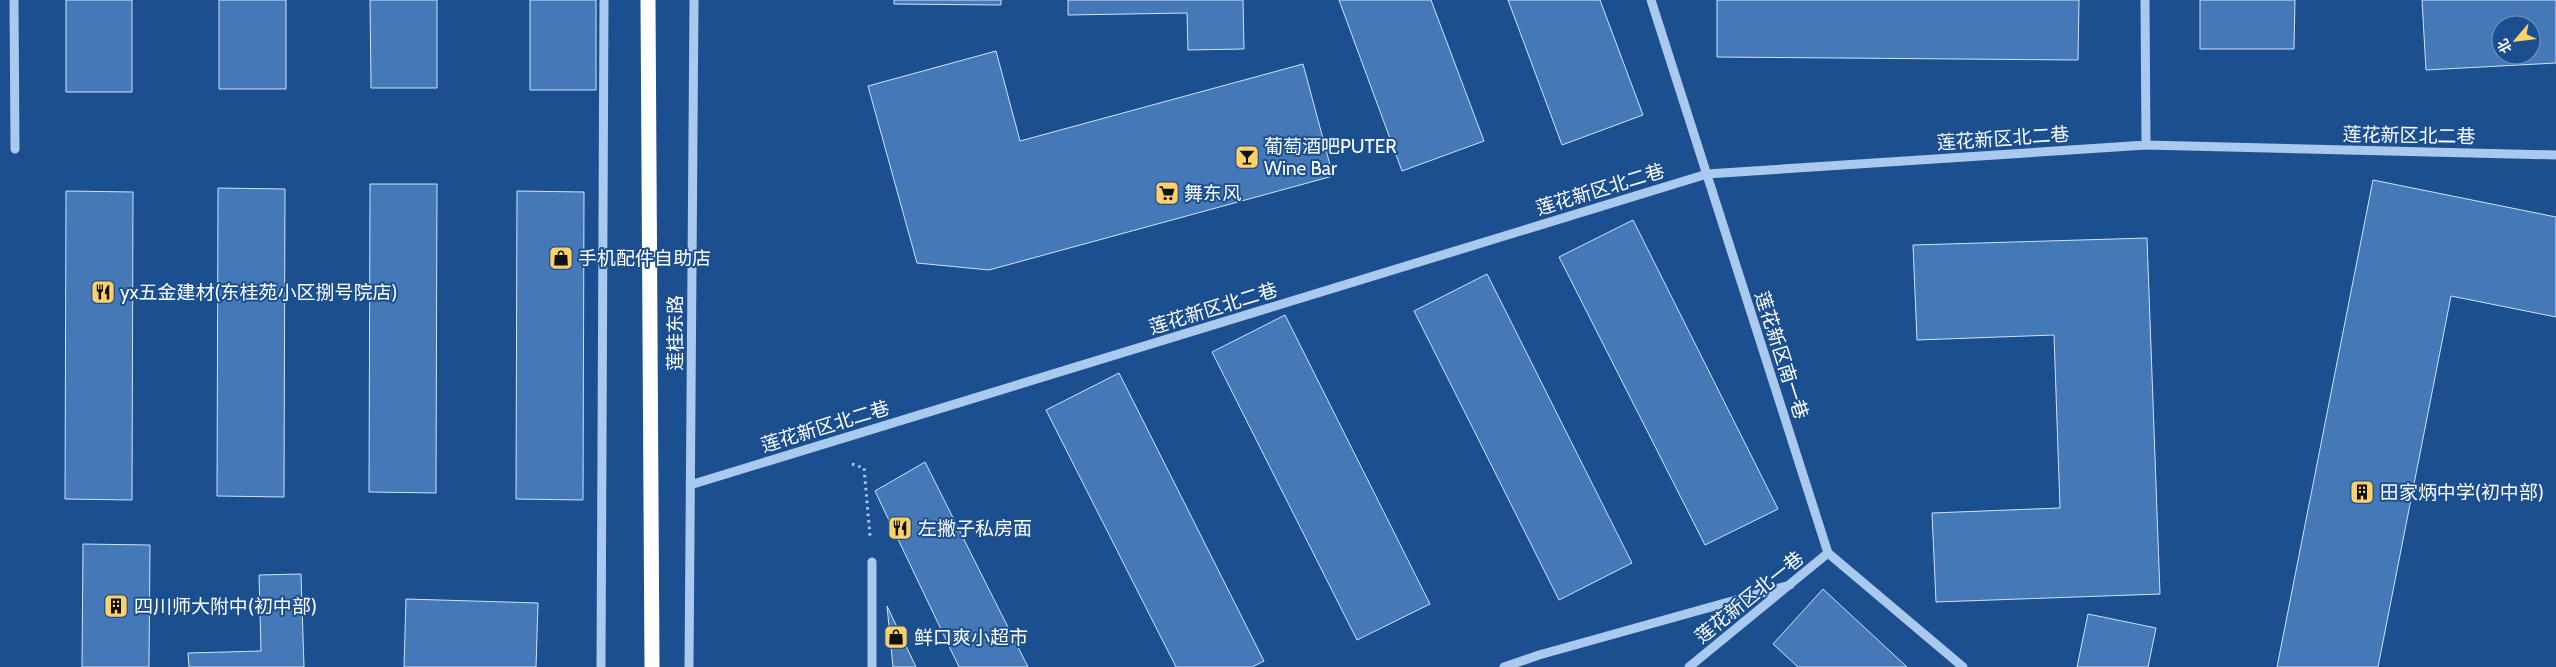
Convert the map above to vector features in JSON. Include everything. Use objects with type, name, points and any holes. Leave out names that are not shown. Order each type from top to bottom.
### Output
[{"type":"highway","points":[[648,0],[652,667]]},
{"type":"street","points":[[14,0],[15,150]]},
{"type":"street","points":[[601,667],[604,0]]},
{"type":"street","name":"莲桂东路","points":[[689,667],[694,0]]},
{"type":"street","name":"莲花新区南一巷","points":[[1651,0],[1828,553]]},
{"type":"street","points":[[2145,0],[2146,145]]},
{"type":"street","name":"莲花新区北二巷","points":[[690,485],[1707,174],[2146,145],[2556,155]]},
{"type":"street","points":[[1828,553],[1963,667]]},
{"type":"street","name":"莲花新区北一巷","points":[[1689,667],[1828,553]]},
{"type":"street","points":[[872,562],[872,667]]},
{"type":"street","points":[[1504,667],[1539,655],[1790,585]]},
{"type":"path","points":[[802,450],[864,468],[872,562]]},
{"type":"building","points":[[66,0],[132,0],[132,92],[66,92]]},
{"type":"building","points":[[219,0],[286,0],[286,89],[219,89]]},
{"type":"building","points":[[370,0],[437,0],[437,88],[371,88]]},
{"type":"building","points":[[530,0],[596,0],[596,90],[530,90]]},
{"type":"building","points":[[894,0],[1001,0],[1001,5],[894,4]]},
{"type":"building","points":[[1068,0],[1243,0],[1244,49],[1188,50],[1187,13],[1068,15]]},
{"type":"building","points":[[1339,0],[1431,0],[1484,141],[1402,171]]},
{"type":"building","points":[[1508,0],[1600,0],[1643,115],[1562,145]]},
{"type":"building","points":[[1717,0],[2079,0],[2078,60],[1717,57]]},
{"type":"building","points":[[2200,0],[2295,0],[2294,49],[2200,49]]},
{"type":"building","points":[[2422,0],[2556,0],[2556,63],[2541,64],[2541,15],[2491,15],[2491,65],[2519,65],[2426,70]]},
{"type":"building","points":[[996,51],[1020,141],[1303,64],[1333,176],[989,270],[917,263],[868,86]]},
{"type":"building","name":"田家炳中学(初中部)","points":[[2373,180],[2556,217],[2556,317],[2451,296],[2378,667],[2277,667]]},
{"type":"building","points":[[370,184],[437,184],[436,493],[369,492]]},
{"type":"building","points":[[218,188],[285,189],[284,497],[217,496]]},
{"type":"building","points":[[66,191],[133,192],[132,500],[65,499]]},
{"type":"building","points":[[517,191],[584,192],[583,500],[516,499]]},
{"type":"building","points":[[1633,220],[1778,509],[1705,545],[1559,257]]},
{"type":"building","points":[[2147,238],[2160,594],[1936,602],[1932,513],[2060,508],[2054,335],[1917,340],[1913,245]]},
{"type":"building","points":[[1487,274],[1632,563],[1559,600],[1414,311]]},
{"type":"building","points":[[1285,315],[1430,604],[1357,640],[1212,352]]},
{"type":"building","points":[[1119,373],[1264,661],[1252,667],[1176,667],[1046,410]]},
{"type":"building","points":[[925,462],[1028,667],[959,667],[875,491]]},
{"type":"building","name":"四川师大附中(初中部)","points":[[83,544],[150,545],[149,667],[82,667]]},
{"type":"building","points":[[301,574],[304,667],[189,667],[188,653],[261,651],[259,575]]},
{"type":"building","points":[[1823,589],[1907,667],[1798,667],[1773,644]]},
{"type":"building","points":[[406,599],[538,603],[536,667],[404,667]]},
{"type":"building","name":"鲜口爽小超市","points":[[887,606],[916,667],[893,667]]},
{"type":"building","points":[[2088,614],[2156,628],[2148,667],[2077,667]]},
{"type":"place","name":"葡萄酒吧PUTER Wine Bar","points":[[1247,157]]},
{"type":"place","name":"舞东风","points":[[1167,193]]},
{"type":"place","name":"手机配件自助店","points":[[561,258]]},
{"type":"place","name":"yx五金建材(东桂苑小区捌号院店)","points":[[103,292]]},
{"type":"place","name":"田家炳中学(初中部)","points":[[2362,492]]},
{"type":"place","name":"左撇子私房面","points":[[900,528]]},
{"type":"place","name":"四川师大附中(初中部)","points":[[116,606]]},
{"type":"place","name":"鲜口爽小超市","points":[[896,637]]}]
